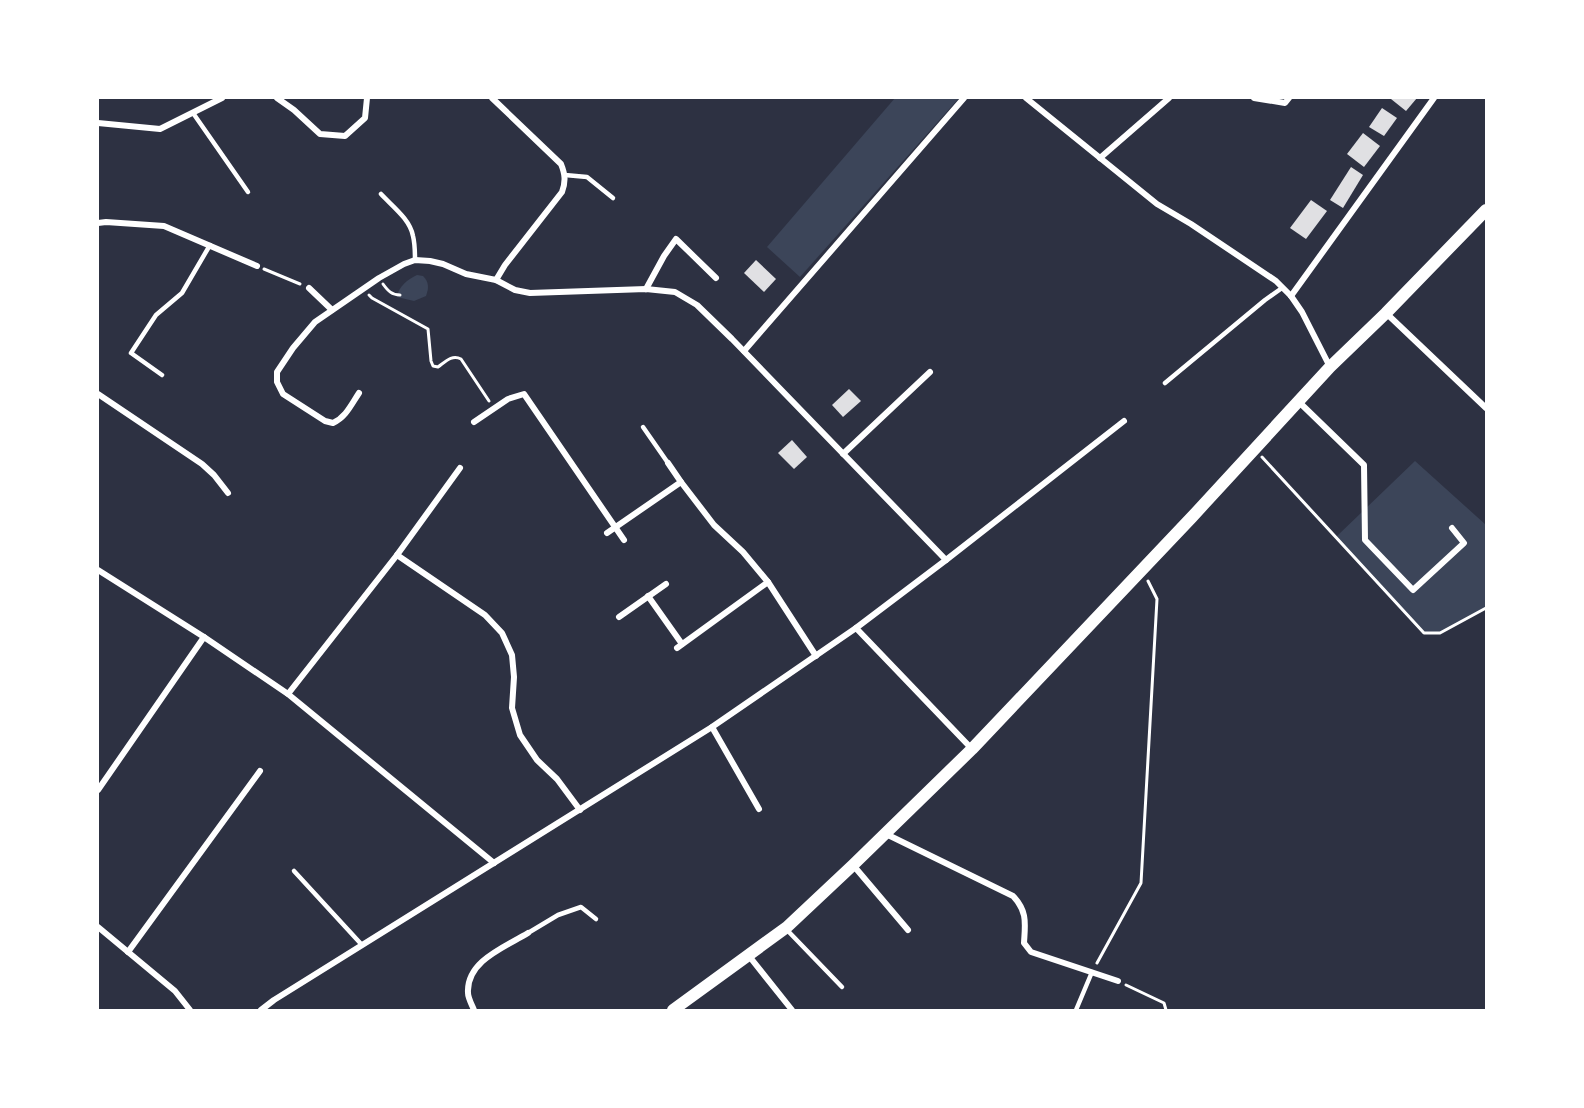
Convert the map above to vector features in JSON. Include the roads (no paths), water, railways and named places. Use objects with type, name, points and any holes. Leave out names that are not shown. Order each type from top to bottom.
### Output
[{"type":"main road","points":[[673,1011],[785,928],[972,749],[1330,368],[1486,210]]},
{"type":"street","points":[[98,123],[159,129],[222,98]]},
{"type":"street","points":[[277,98],[320,134],[345,136],[365,118],[367,98]]},
{"type":"street","points":[[492,98],[553,155],[561,164],[565,175],[562,192],[505,265],[496,280]]},
{"type":"street","points":[[744,351],[964,98]]},
{"type":"street","points":[[1026,98],[1157,204],[1191,224],[1275,281],[1291,296],[1302,312],[1330,368]]},
{"type":"street","points":[[1100,158],[1169,98]]},
{"type":"street","points":[[1254,98],[1285,103],[1289,98]]},
{"type":"street","points":[[1291,296],[1434,98]]},
{"type":"street","points":[[98,223],[164,226],[257,267]]},
{"type":"street","points":[[646,289],[676,239],[716,278]]},
{"type":"street","points":[[359,393],[340,420],[333,423],[325,421],[284,394],[278,382],[278,372],[293,348],[315,321],[379,278],[415,260],[443,264],[466,274],[496,280],[515,290],[531,293],[646,289],[675,292],[697,305],[744,351],[946,560]]},
{"type":"street","points":[[309,288],[332,310]]},
{"type":"street","points":[[1386,313],[1486,408]]},
{"type":"street","points":[[843,454],[930,372]]},
{"type":"street","points":[[98,394],[202,464],[228,493]]},
{"type":"street","points":[[474,422],[507,399],[524,394],[624,540]]},
{"type":"street","points":[[1299,402],[1364,465],[1365,540],[1413,590],[1464,543],[1452,528]]},
{"type":"street","points":[[261,1011],[274,1000],[712,727],[816,656],[946,560],[1124,421]]},
{"type":"street","points":[[668,463],[714,525],[743,552],[768,582],[816,656]]},
{"type":"street","points":[[288,694],[397,555],[460,468]]},
{"type":"street","points":[[607,533],[681,482]]},
{"type":"street","points":[[397,555],[485,615],[502,633],[512,655],[514,676],[512,708],[520,735],[537,760],[557,779],[579,810]]},
{"type":"street","points":[[98,570],[204,637],[288,694],[494,863]]},
{"type":"street","points":[[648,596],[680,646],[768,582]]},
{"type":"street","points":[[618,617],[666,584]]},
{"type":"street","points":[[856,628],[972,749]]},
{"type":"street","points":[[98,790],[204,637]]},
{"type":"street","points":[[712,727],[759,809]]},
{"type":"street","points":[[128,952],[260,771]]},
{"type":"street","points":[[885,834],[1013,897],[1020,903],[1023,910],[1026,921],[1024,944],[1031,952],[1118,981]]},
{"type":"street","points":[[853,865],[908,930]]},
{"type":"street","points":[[98,927],[175,991],[190,1011]]},
{"type":"street","points":[[474,1011],[468,994],[471,975],[481,962],[528,933]]},
{"type":"street","points":[[748,955],[778,990],[792,1011]]},
{"type":"lane","points":[[193,113],[248,192]]},
{"type":"lane","points":[[565,175],[587,177],[613,198]]},
{"type":"lane","points":[[381,194],[411,228],[414,237],[415,260]]},
{"type":"lane","points":[[162,375],[131,353],[156,315],[182,293],[210,245]]},
{"type":"lane","points":[[1165,383],[1282,288]]},
{"type":"lane","points":[[643,427],[668,463]]},
{"type":"lane","points":[[294,871],[362,945]]},
{"type":"lane","points":[[528,933],[558,915],[581,907],[596,919]]},
{"type":"lane","points":[[785,928],[842,987]]},
{"type":"lane","points":[[1076,1011],[1093,971]]}]
